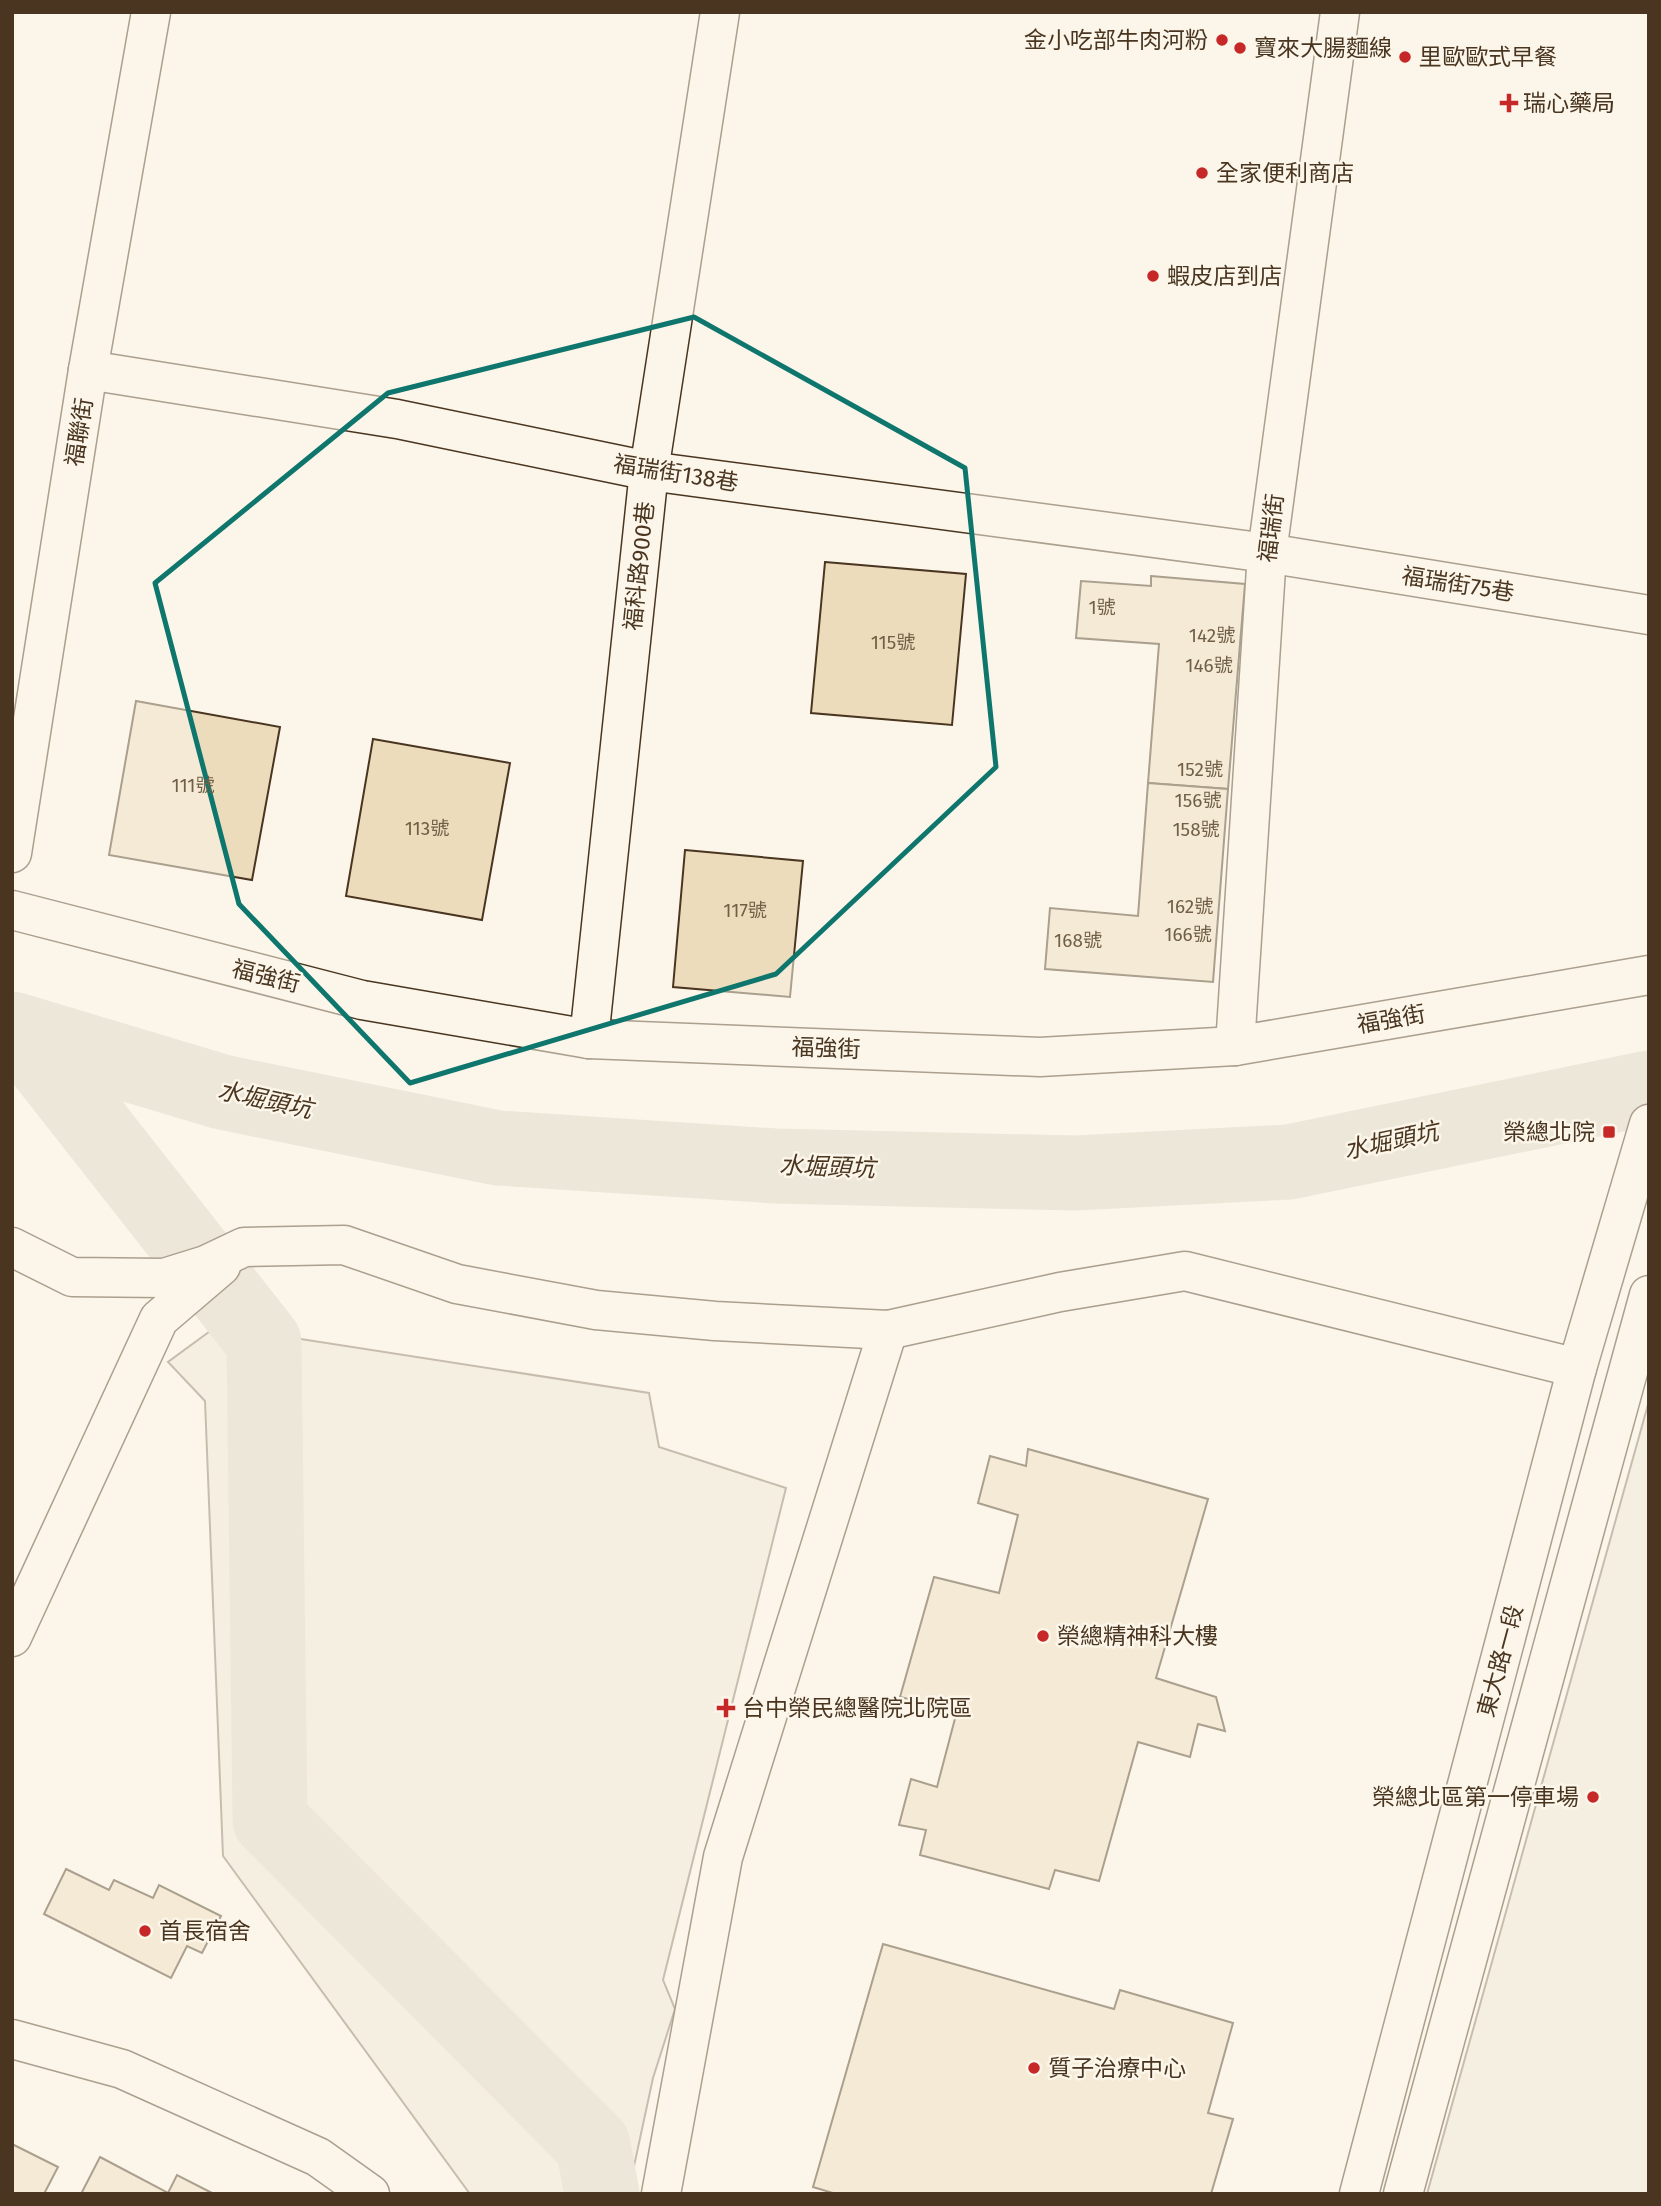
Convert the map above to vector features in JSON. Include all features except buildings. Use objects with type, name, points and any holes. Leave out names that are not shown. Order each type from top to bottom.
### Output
[{"type":"street","name":"福聯街","points":[[12,853],[88,370],[150,12]]},
{"type":"street","name":"福科路900巷","points":[[589,1039],[649,471],[720,12]]},
{"type":"street","name":"福瑞街","points":[[1235,1046],[1267,553],[1340,12]]},
{"type":"street","name":"福瑞街138巷","points":[[88,370],[397,419],[649,471],[1267,553]]},
{"type":"street","name":"福瑞街75巷","points":[[1267,553],[1649,615]]},
{"type":"street","name":"福強街","points":[[12,909],[362,1000],[589,1039],[1040,1057],[1235,1046],[1649,975]]},
{"type":"street","name":"東大路一段","points":[[1359,2194],[1577,1368],[1648,1127]]},
{"type":"street","points":[[12,1247],[72,1277],[164,1278],[206,1265],[244,1247],[344,1245],[457,1284],[596,1310],[715,1321],[888,1330],[1060,1292],[1185,1271],[1577,1368]]},
{"type":"street","points":[[12,1637],[159,1319],[244,1247]]},
{"type":"street","name":"東大路一段","points":[[1403,2194],[1649,1295]]},
{"type":"street","points":[[661,2194],[723,1857],[888,1330]]},
{"type":"street","points":[[12,2039],[122,2070],[318,2157],[370,2194]]},
{"type":"highlighted area","points":[[694,317],[965,468],[996,767],[776,974],[410,1083],[239,904],[155,583],[388,393]]},
{"type":"shaded area","points":[[217,1326],[649,1393],[659,1447],[786,1488],[663,1980],[675,2009],[653,2078],[628,2194],[470,2194],[223,1856],[205,1401],[168,1362]]},
{"type":"shaded area","name":"榮總北區第一停車場","points":[[1649,1401],[1649,2194],[1427,2194]]},
{"type":"waterway","name":"水堀頭坑","points":[[12,1029],[222,1092],[498,1148],[776,1166],[1075,1173],[1289,1162],[1649,1088]]},
{"type":"waterway","points":[[21,1033],[264,1342],[270,1820],[593,2145],[602,2194]]},
{"type":"place","name":"金小吃部牛肉河粉","points":[[1222,40]]},
{"type":"place","name":"寶來大腸麵線","points":[[1240,48]]},
{"type":"place","name":"里歐歐式早餐","points":[[1405,57]]},
{"type":"place","name":"瑞心藥局","points":[[1509,103]]},
{"type":"place","name":"全家便利商店","points":[[1202,173]]},
{"type":"place","name":"蝦皮店到店","points":[[1153,276]]},
{"type":"place","name":"榮總北院","points":[[1609,1132]]},
{"type":"place","name":"榮總精神科大樓","points":[[1043,1636]]},
{"type":"place","name":"台中榮民總醫院北院區","points":[[726,1708]]},
{"type":"place","name":"榮總北區第一停車場","points":[[1593,1797]]},
{"type":"place","name":"首長宿舍","points":[[145,1931]]},
{"type":"place","name":"質子治療中心","points":[[1034,2068]]}]
